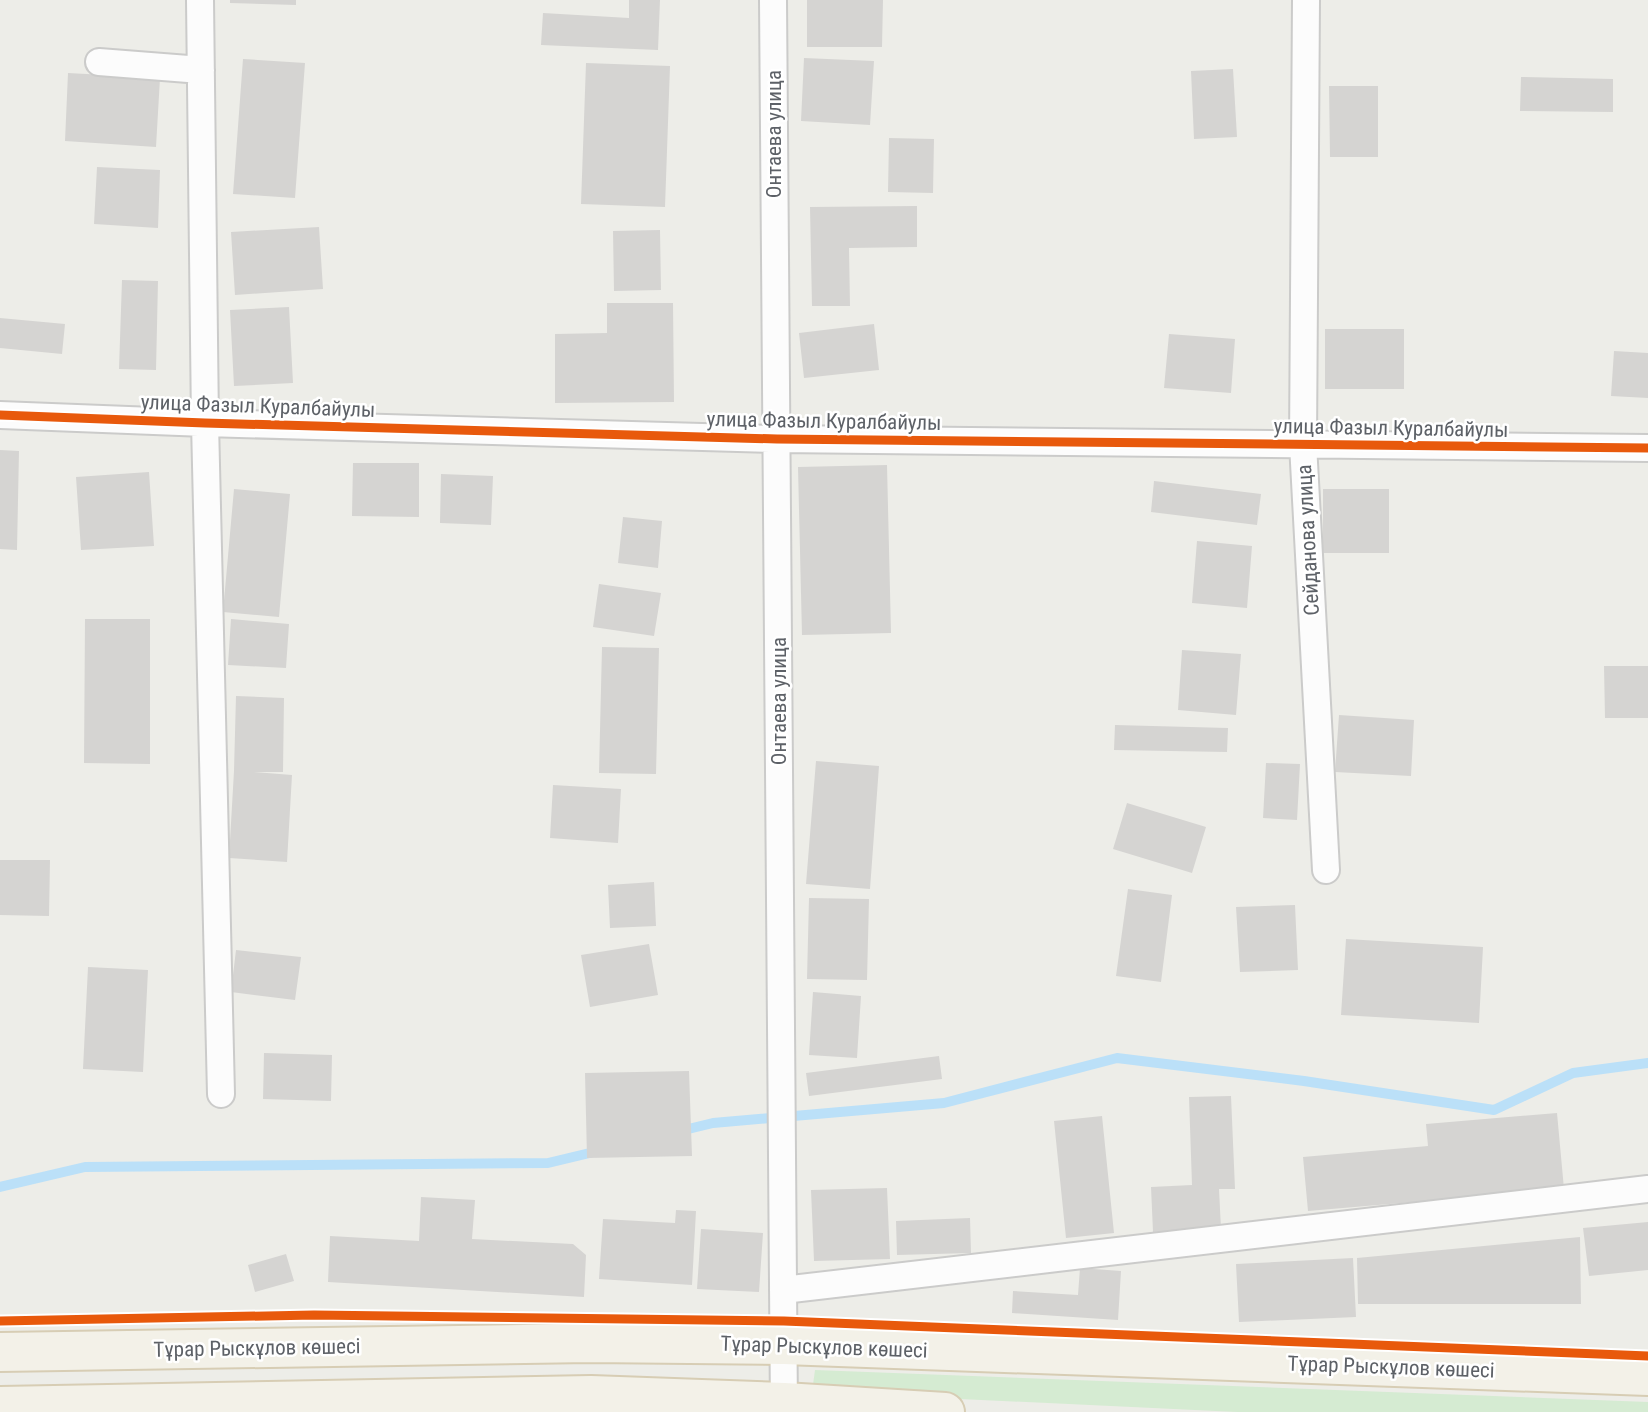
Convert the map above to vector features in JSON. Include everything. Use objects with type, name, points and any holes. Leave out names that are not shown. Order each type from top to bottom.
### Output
[{"type":"main road","name":"Тұрар Рыскұлов көшесі","points":[[0,1352],[590,1343],[784,1345],[1648,1376]]},
{"type":"main road","points":[[0,1406],[591,1395],[784,1407],[945,1412]]},
{"type":"street","points":[[200,0],[205,422],[221,1094]]},
{"type":"street","name":"Онтаева улица","points":[[773,0],[784,1407]]},
{"type":"street","name":"Сейданова улица","points":[[1306,0],[1303,444],[1326,870]]},
{"type":"street","points":[[99,62],[201,70]]},
{"type":"street","name":"улица Фазыл Куралбайулы","points":[[0,415],[777,439],[1648,448]]},
{"type":"street","points":[[783,1290],[1648,1189]]},
{"type":"green space","points":[[815,1370],[1648,1402],[1648,1412],[1237,1412],[812,1392]]},
{"type":"building","points":[[230,0],[296,0],[296,5],[230,3]]},
{"type":"building","points":[[629,0],[660,0],[658,50],[541,45],[543,13],[629,18]]},
{"type":"building","points":[[807,0],[883,0],[882,47],[807,47]]},
{"type":"building","points":[[804,58],[874,61],[870,125],[801,121]]},
{"type":"building","points":[[243,59],[305,63],[295,198],[233,194]]},
{"type":"building","points":[[586,63],[670,66],[665,207],[581,204]]},
{"type":"building","points":[[1233,69],[1237,137],[1194,139],[1191,71]]},
{"type":"building","points":[[68,73],[160,78],[156,147],[65,141]]},
{"type":"building","points":[[1521,77],[1613,79],[1613,112],[1520,111]]},
{"type":"building","points":[[1329,86],[1378,86],[1378,157],[1330,157]]},
{"type":"building","points":[[889,138],[934,139],[933,193],[888,192]]},
{"type":"building","points":[[97,167],[160,170],[158,228],[94,224]]},
{"type":"building","points":[[917,206],[917,247],[849,248],[850,306],[812,306],[810,207]]},
{"type":"building","points":[[319,227],[323,289],[235,295],[231,232]]},
{"type":"building","points":[[660,230],[661,290],[614,291],[613,231]]},
{"type":"building","points":[[122,280],[158,281],[156,370],[119,369]]},
{"type":"building","points":[[607,303],[673,303],[674,402],[555,403],[555,334],[607,333]]},
{"type":"building","points":[[289,307],[293,383],[234,386],[230,310]]},
{"type":"building","points":[[0,318],[65,324],[62,354],[0,348]]},
{"type":"building","points":[[874,324],[879,370],[804,378],[799,333]]},
{"type":"building","points":[[1325,329],[1404,329],[1404,389],[1325,389]]},
{"type":"building","points":[[1169,334],[1235,339],[1231,393],[1164,388]]},
{"type":"building","points":[[1614,351],[1648,353],[1648,398],[1611,396]]},
{"type":"building","points":[[0,450],[19,451],[17,550],[0,549]]},
{"type":"building","points":[[353,463],[419,463],[419,517],[352,516]]},
{"type":"building","points":[[887,465],[891,633],[802,635],[798,467]]},
{"type":"building","points":[[149,472],[154,546],[81,550],[76,477]]},
{"type":"building","points":[[441,474],[493,476],[491,525],[440,523]]},
{"type":"building","points":[[1154,481],[1261,494],[1257,525],[1151,512]]},
{"type":"building","points":[[234,489],[290,494],[279,617],[223,612]]},
{"type":"building","points":[[1323,489],[1389,489],[1389,553],[1323,553]]},
{"type":"building","points":[[623,517],[662,521],[658,568],[618,563]]},
{"type":"building","points":[[1197,541],[1252,546],[1247,608],[1192,603]]},
{"type":"building","points":[[599,584],[661,593],[654,636],[593,627]]},
{"type":"building","points":[[85,619],[150,619],[150,764],[84,763]]},
{"type":"building","points":[[231,619],[289,624],[286,668],[228,665]]},
{"type":"building","points":[[602,647],[659,648],[656,774],[599,773]]},
{"type":"building","points":[[1182,650],[1241,654],[1236,715],[1178,710]]},
{"type":"building","points":[[1604,666],[1648,666],[1648,718],[1605,718]]},
{"type":"building","points":[[236,696],[284,698],[283,772],[254,772],[292,775],[287,862],[229,858]]},
{"type":"building","points":[[1339,715],[1414,720],[1411,776],[1335,772]]},
{"type":"building","points":[[1115,725],[1228,728],[1227,752],[1114,750]]},
{"type":"building","points":[[816,761],[879,766],[870,889],[806,884]]},
{"type":"building","points":[[1266,763],[1300,764],[1297,820],[1263,818]]},
{"type":"building","points":[[553,785],[621,789],[618,843],[550,838]]},
{"type":"building","points":[[1127,803],[1206,827],[1192,873],[1113,849]]},
{"type":"building","points":[[0,860],[50,860],[49,916],[0,915]]},
{"type":"building","points":[[654,882],[656,926],[610,928],[608,885]]},
{"type":"building","points":[[1128,889],[1172,895],[1161,982],[1116,976]]},
{"type":"building","points":[[809,898],[869,899],[867,980],[807,979]]},
{"type":"building","points":[[1295,905],[1298,970],[1240,972],[1236,907]]},
{"type":"building","points":[[1346,939],[1483,947],[1479,1023],[1341,1015]]},
{"type":"building","points":[[649,944],[658,995],[590,1007],[581,955]]},
{"type":"building","points":[[236,950],[301,957],[295,1000],[231,992]]},
{"type":"building","points":[[88,967],[148,970],[143,1072],[83,1069]]},
{"type":"building","points":[[813,992],[861,996],[857,1058],[809,1055]]},
{"type":"building","points":[[264,1053],[332,1055],[331,1101],[263,1099]]},
{"type":"building","points":[[939,1056],[942,1079],[809,1096],[806,1073]]},
{"type":"building","points":[[689,1071],[692,1156],[587,1158],[585,1073]]},
{"type":"building","points":[[1231,1096],[1235,1189],[1219,1189],[1221,1229],[1153,1232],[1151,1187],[1192,1185],[1189,1097]]},
{"type":"building","points":[[1557,1113],[1564,1189],[1308,1211],[1303,1157],[1428,1146],[1426,1124]]},
{"type":"building","points":[[1102,1116],[1114,1233],[1066,1238],[1054,1121]]},
{"type":"building","points":[[887,1188],[890,1259],[814,1261],[811,1190]]},
{"type":"building","points":[[421,1197],[475,1200],[472,1239],[573,1244],[586,1255],[584,1297],[328,1282],[330,1236],[419,1241]]},
{"type":"building","points":[[676,1210],[696,1211],[692,1285],[599,1279],[603,1219],[675,1223]]},
{"type":"building","points":[[970,1218],[971,1253],[897,1255],[896,1221]]},
{"type":"building","points":[[1648,1222],[1648,1270],[1589,1276],[1583,1228]]},
{"type":"building","points":[[701,1229],[763,1233],[759,1292],[697,1289]]},
{"type":"building","points":[[1580,1237],[1581,1304],[1358,1304],[1357,1258]]},
{"type":"building","points":[[286,1254],[294,1281],[255,1292],[248,1265]]},
{"type":"building","points":[[1353,1258],[1356,1317],[1239,1322],[1236,1264]]},
{"type":"building","points":[[1080,1268],[1121,1271],[1118,1320],[1012,1313],[1013,1291],[1078,1295]]},
{"type":"waterway","points":[[680,1131],[713,1123],[944,1103],[1117,1058],[1304,1081],[1494,1110],[1573,1073],[1648,1063]]},
{"type":"waterway","points":[[0,1187],[85,1167],[548,1163],[598,1151]]},
{"type":"cycle path","points":[[0,415],[777,439],[1648,448]]},
{"type":"cycle path","points":[[0,1321],[314,1315],[784,1321],[1648,1356]]}]
